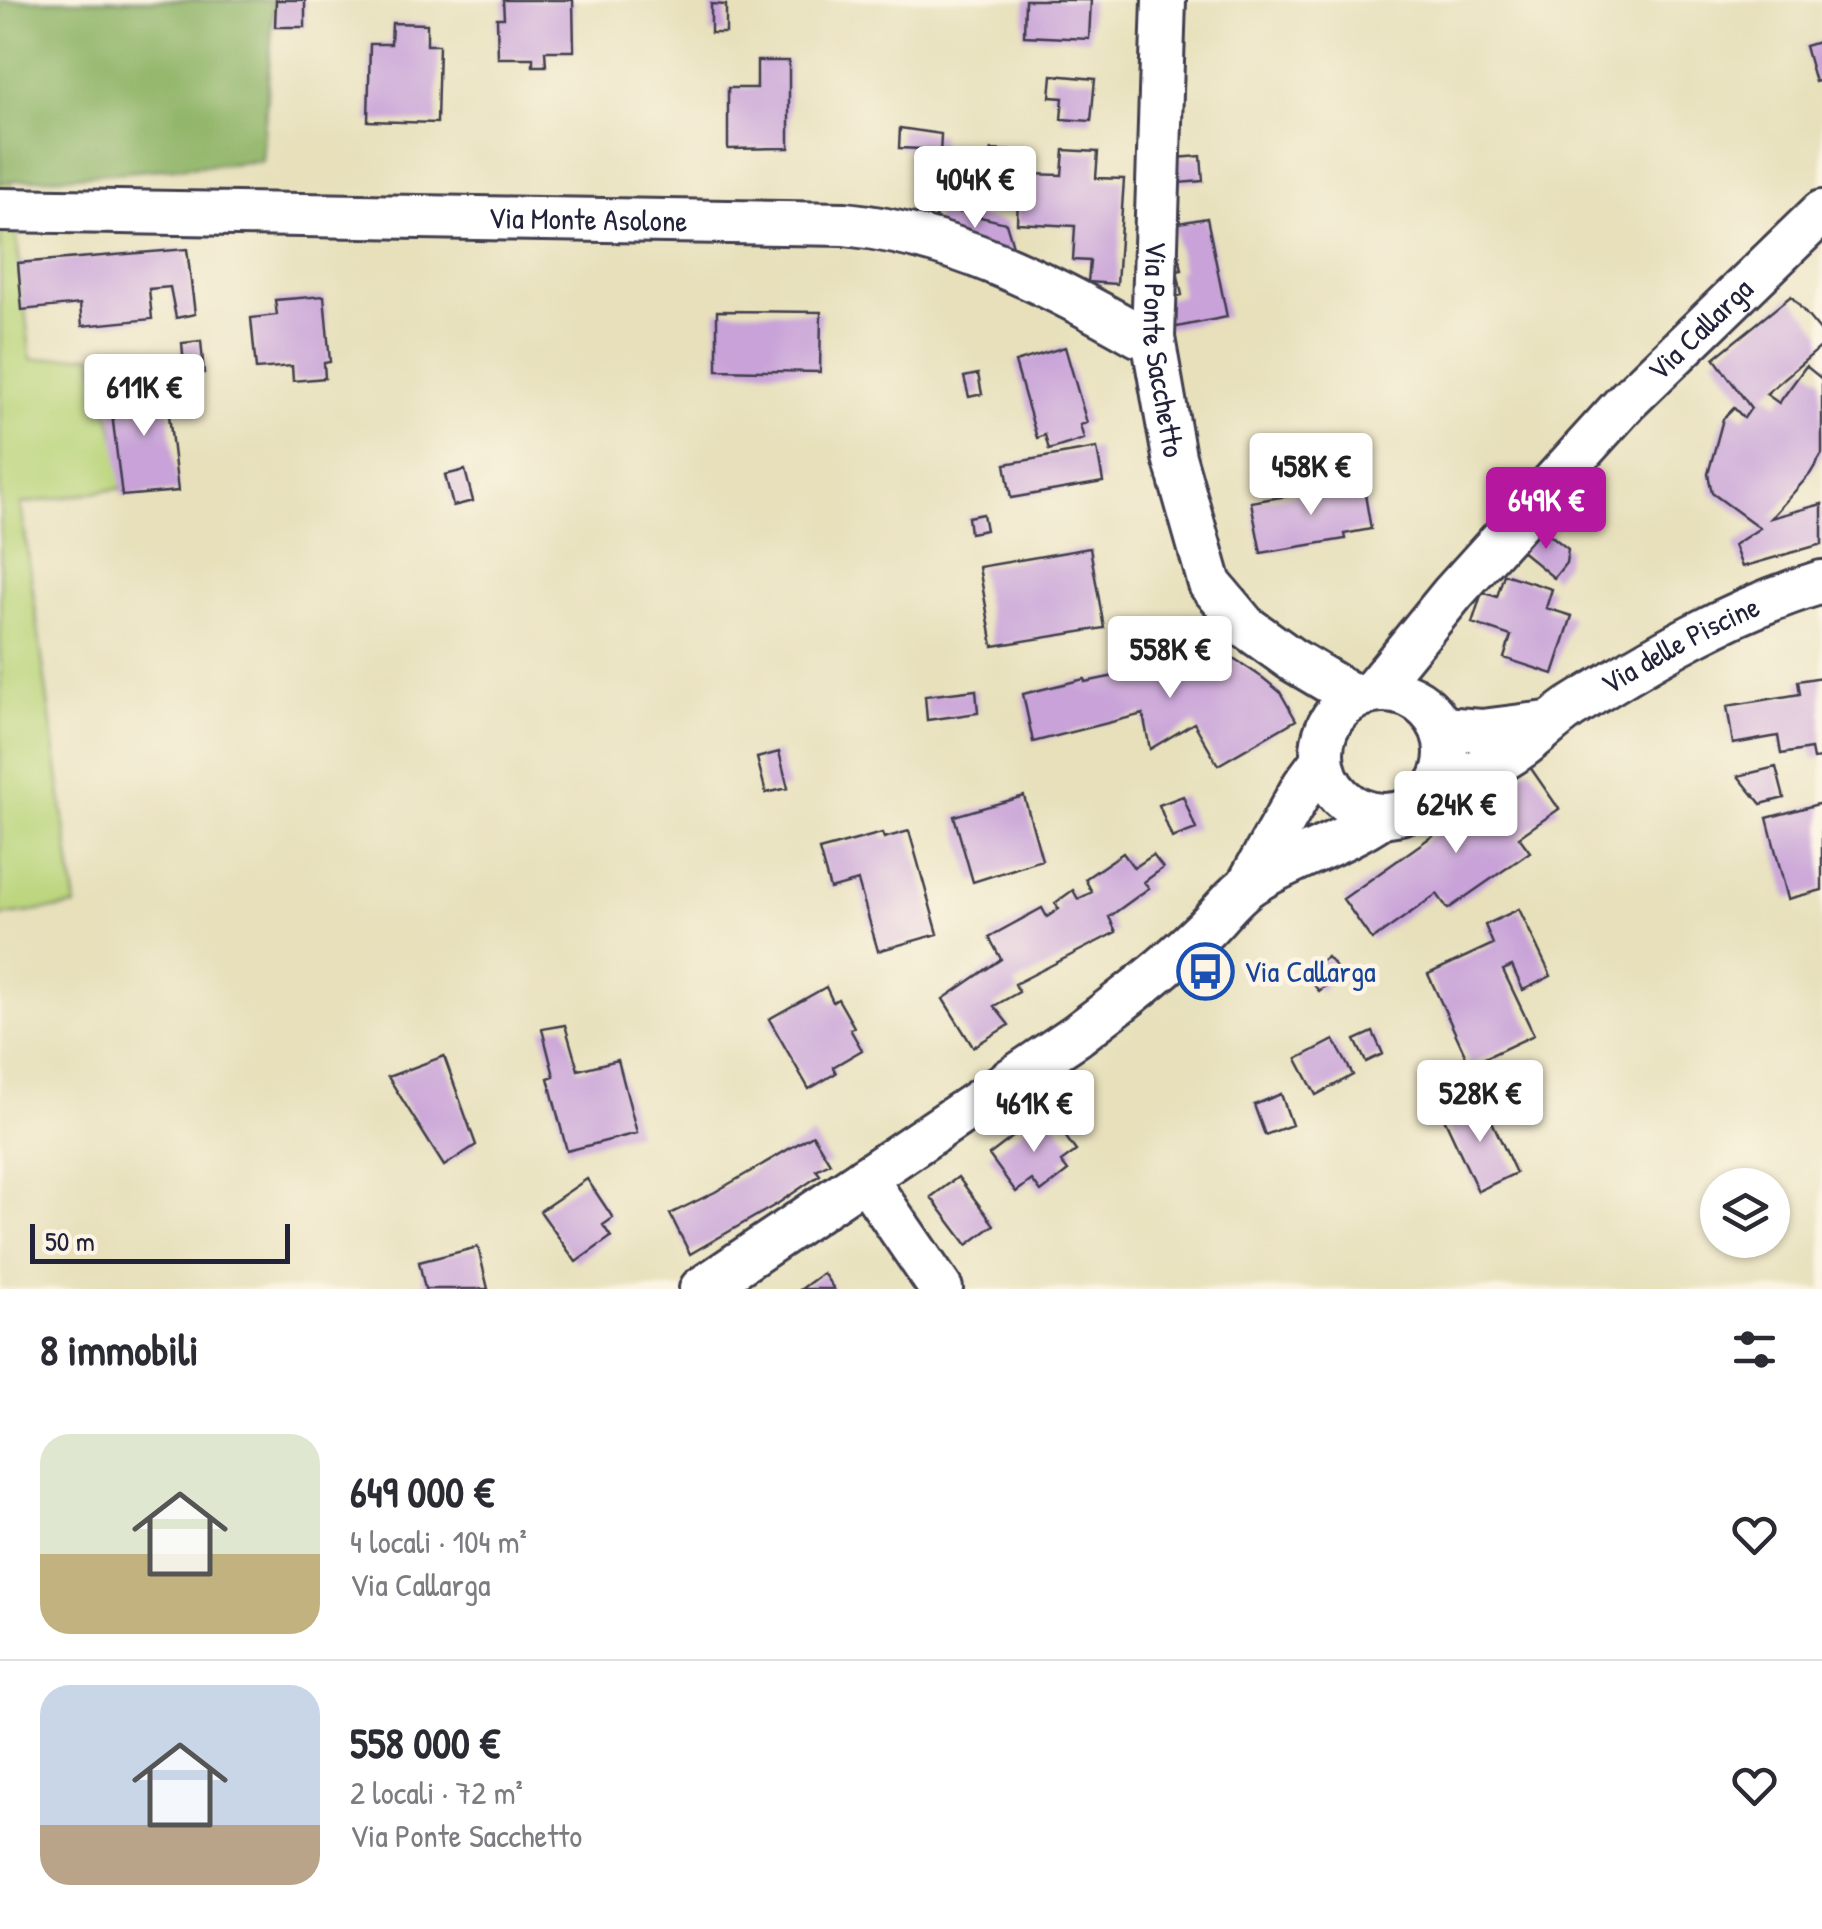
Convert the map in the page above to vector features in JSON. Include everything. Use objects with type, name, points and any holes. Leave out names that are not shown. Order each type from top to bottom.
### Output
[{"type":"street","name":"Via Ponte Sacchetto","points":[[1164,0],[1153,338],[1174,457],[1210,584],[1245,626],[1354,701]]},
{"type":"street","name":"Via Monte Asolone","points":[[0,210],[767,222],[888,228],[932,238],[1015,271],[1153,338]]},
{"type":"street","name":"Via Callarga","points":[[1354,701],[1425,631],[1453,594],[1627,401],[1822,212]]},
{"type":"street","name":"Via delle Piscine","points":[[1248,885],[1310,852],[1359,832],[1382,816],[1404,812],[1425,801],[1439,783],[1472,775],[1522,746],[1547,723],[1646,660],[1717,623],[1822,582]]},
{"type":"street","points":[[1425,631],[1433,717],[1446,746],[1439,783]]},
{"type":"street","name":"Via delle Piscine","points":[[1354,701],[1409,695],[1433,717],[1482,731],[1547,723]]},
{"type":"street","points":[[1354,701],[1321,745],[1321,762],[1328,783],[1342,800],[1360,812],[1382,816]]},
{"type":"street","points":[[701,1289],[1076,1035],[1136,990],[1202,933],[1248,885],[1321,762]]},
{"type":"street","points":[[865,1178],[941,1289]]},
{"type":"green space","points":[[0,0],[274,0],[262,161],[0,182]]},
{"type":"green space","points":[[10,180],[31,360],[93,355],[129,487],[21,504],[76,906],[0,916],[0,183]]},
{"type":"building","points":[[276,0],[305,0],[305,27],[275,27]]},
{"type":"building","points":[[503,0],[573,0],[574,51],[545,51],[546,66],[533,66],[533,58],[498,58],[497,18],[504,18]]},
{"type":"building","points":[[1025,0],[1091,0],[1089,39],[1024,36]]},
{"type":"building","points":[[711,4],[726,5],[726,33],[711,33]]},
{"type":"building","points":[[392,23],[427,24],[427,45],[439,45],[437,123],[368,121],[370,44],[391,44]]},
{"type":"building","points":[[1822,41],[1822,80],[1815,82],[1805,46]]},
{"type":"building","points":[[757,61],[789,61],[789,148],[728,149],[728,88],[757,88]]},
{"type":"building","points":[[1052,75],[1095,79],[1091,121],[1061,119],[1063,98],[1050,97]]},
{"type":"building","points":[[900,128],[941,134],[940,157],[920,157],[921,149],[899,148]]},
{"type":"building","points":[[991,150],[1028,152],[1027,174],[1062,175],[1064,150],[1098,152],[1096,178],[1124,179],[1117,284],[1088,282],[1090,261],[1073,260],[1075,226],[1017,223],[1018,197],[989,195]]},
{"type":"building","points":[[1201,156],[1203,181],[1178,183],[1176,158]]},
{"type":"building","points":[[938,207],[1006,223],[1013,246],[1004,258],[933,230]]},
{"type":"building","points":[[1207,218],[1227,317],[1167,329],[1161,300],[1182,295],[1177,271],[1182,270],[1173,224]]},
{"type":"building","points":[[187,249],[195,314],[176,318],[170,287],[149,289],[152,319],[82,326],[80,304],[22,310],[18,263]]},
{"type":"building","points":[[324,296],[330,362],[324,363],[325,378],[293,381],[292,366],[256,369],[251,318],[277,315],[275,300]]},
{"type":"building","points":[[1791,296],[1822,333],[1822,346],[1766,394],[1779,403],[1806,366],[1822,379],[1822,454],[1810,474],[1771,518],[1822,504],[1822,544],[1742,567],[1734,545],[1760,528],[1712,493],[1708,474],[1723,419],[1734,408],[1744,418],[1751,408],[1714,358]]},
{"type":"building","points":[[717,311],[821,312],[820,372],[717,370]]},
{"type":"building","points":[[201,341],[204,373],[185,375],[182,343]]},
{"type":"building","points":[[1065,347],[1087,423],[1080,425],[1084,439],[1049,450],[1045,435],[1037,438],[1015,362]]},
{"type":"building","points":[[978,374],[982,394],[969,397],[964,377]]},
{"type":"building","points":[[165,381],[178,491],[122,496],[109,389]]},
{"type":"building","points":[[1097,448],[1103,482],[1011,498],[1005,464]]},
{"type":"building","points":[[465,470],[473,501],[453,506],[445,475]]},
{"type":"building","points":[[1363,483],[1371,529],[1344,534],[1345,539],[1261,553],[1251,502]]},
{"type":"building","points":[[983,514],[986,530],[970,533],[968,517]]},
{"type":"building","points":[[1539,526],[1568,549],[1566,563],[1554,578],[1519,549]]},
{"type":"building","points":[[1090,548],[1104,628],[993,646],[979,567]]},
{"type":"building","points":[[1504,574],[1552,589],[1546,608],[1572,616],[1553,674],[1504,658],[1511,636],[1472,623],[1482,592],[1497,597]]},
{"type":"building","points":[[1196,633],[1280,692],[1296,720],[1218,765],[1194,723],[1150,749],[1143,714],[1033,742],[1023,694],[1134,672]]},
{"type":"building","points":[[1822,677],[1822,758],[1813,759],[1811,749],[1781,754],[1778,736],[1733,744],[1727,706],[1800,694],[1798,681]]},
{"type":"building","points":[[976,690],[978,713],[927,720],[925,696]]},
{"type":"building","points":[[779,752],[788,788],[766,793],[757,758]]},
{"type":"building","points":[[1530,767],[1559,809],[1519,837],[1530,852],[1448,909],[1437,894],[1372,940],[1343,899]]},
{"type":"building","points":[[1776,767],[1784,798],[1761,804],[1738,776]]},
{"type":"building","points":[[1024,796],[1042,860],[973,882],[954,816]]},
{"type":"building","points":[[1183,796],[1196,829],[1172,838],[1159,805]]},
{"type":"building","points":[[1822,803],[1822,890],[1788,899],[1767,818]]},
{"type":"building","points":[[909,831],[938,934],[878,951],[858,881],[830,889],[819,850],[882,833],[884,838]]},
{"type":"building","points":[[1123,853],[1134,868],[1153,855],[1163,868],[1144,882],[1149,888],[1109,917],[1116,932],[1015,984],[1019,992],[994,1006],[1009,1025],[973,1047],[943,999],[1001,959],[989,937],[1042,908],[1047,917],[1059,909],[1055,903],[1073,890],[1078,899],[1092,892],[1085,879]]},
{"type":"building","points":[[1519,909],[1551,976],[1523,990],[1512,966],[1503,970],[1534,1035],[1470,1065],[1428,974],[1493,944],[1485,925]]},
{"type":"building","points":[[1327,957],[1341,973],[1319,991],[1305,974]]},
{"type":"building","points":[[826,987],[854,1027],[850,1029],[862,1050],[833,1067],[836,1073],[809,1089],[769,1019]]},
{"type":"building","points":[[565,1025],[578,1070],[618,1060],[637,1133],[567,1151],[548,1078],[554,1076],[542,1029]]},
{"type":"building","points":[[1373,1032],[1383,1054],[1366,1062],[1355,1040]]},
{"type":"building","points":[[1334,1040],[1353,1075],[1316,1095],[1297,1059]]},
{"type":"building","points":[[444,1056],[476,1145],[444,1166],[388,1077]]},
{"type":"building","points":[[1281,1094],[1292,1125],[1265,1135],[1254,1105]]},
{"type":"building","points":[[1482,1100],[1516,1173],[1478,1191],[1444,1118]]},
{"type":"building","points":[[1047,1111],[1076,1151],[1061,1162],[1068,1171],[1041,1192],[1032,1180],[1016,1192],[989,1155]]},
{"type":"building","points":[[813,1135],[830,1163],[816,1170],[820,1175],[690,1254],[670,1214]]},
{"type":"building","points":[[958,1177],[994,1225],[967,1245],[931,1197]]},
{"type":"building","points":[[587,1179],[613,1218],[603,1225],[611,1237],[576,1262],[540,1211]]},
{"type":"building","points":[[478,1247],[488,1289],[425,1289],[419,1262]]},
{"type":"building","points":[[823,1273],[834,1289],[801,1289]]},
{"type":"place","name":"Via Callarga","points":[[1205,972]]}]
